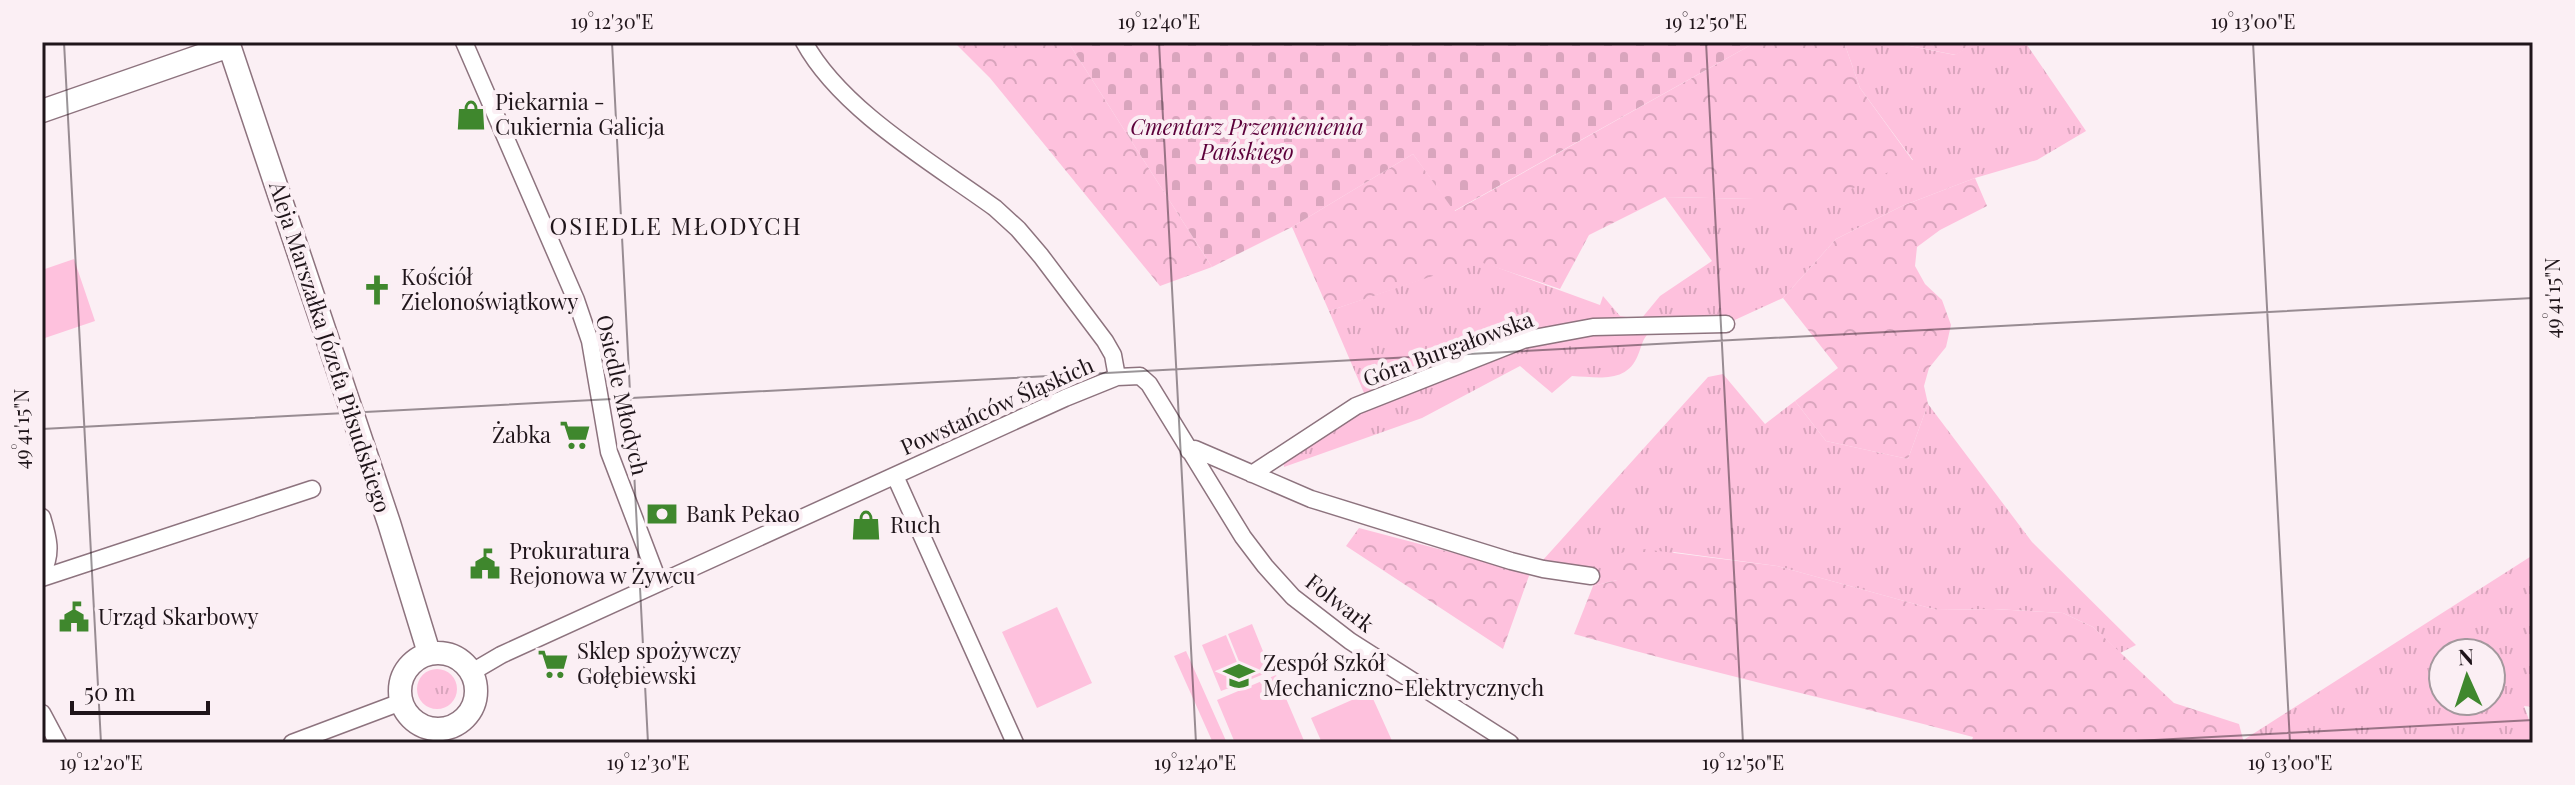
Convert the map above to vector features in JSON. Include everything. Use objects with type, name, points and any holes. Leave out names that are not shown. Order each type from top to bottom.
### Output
[{"type":"street","name":"Osiedle Młodych","points":[[464,42],[576,300],[590,341],[609,452],[659,583]]},
{"type":"street","name":"Powstańców Śląskich","points":[[472,672],[501,655],[1117,377],[1113,355],[1105,341],[1018,229],[841,93],[817,66],[804,42]]},
{"type":"street","points":[[42,111],[228,44]]},
{"type":"street","name":"Aleja Marszałka Józefa Piłsudskiego","points":[[228,44],[389,523],[429,653]]},
{"type":"street","name":"Góra Burgałowska","points":[[1252,474],[1356,406],[1523,340],[1593,327],[1726,324]]},
{"type":"street","name":"Folwark","points":[[1117,377],[1140,376],[1149,384],[1243,537],[1293,597],[1350,641],[1510,743]]},
{"type":"street","points":[[1189,451],[1195,449],[1311,499],[1511,561],[1591,576]]},
{"type":"street","points":[[895,476],[1015,743]]},
{"type":"street","points":[[42,576],[312,489]]},
{"type":"street","points":[[42,517],[49,539],[49,552],[42,576]]},
{"type":"street","points":[[429,653],[453,655],[472,672],[477,691],[461,734],[445,729],[431,730],[407,715],[401,702],[401,678],[408,667],[429,653]]},
{"type":"street","points":[[295,742],[401,702]]},
{"type":"street","points":[[42,713],[58,743]]},
{"type":"green space","points":[[954,42],[1068,42],[1212,267],[1160,286],[990,78]]},
{"type":"green space","name":"Cmentarz Przemienienia Pańskiego","points":[[1068,42],[1756,42],[1454,211],[1413,154],[1292,227],[1212,267]]},
{"type":"green space","points":[[1756,42],[1844,42],[1860,88],[1913,161],[1778,222],[1754,199],[1665,197],[1589,235],[1560,289],[1477,261],[1329,311],[1292,227],[1413,154],[1455,211]]},
{"type":"green space","points":[[1844,42],[1889,42],[1955,55],[1975,42],[2025,42],[2086,131],[2037,160],[1975,178],[1902,206],[1836,239],[1783,298],[1726,324],[1649,333],[1633,364],[1619,375],[1572,376],[1552,393],[1520,366],[1422,418],[1284,467],[1283,454],[1364,393],[1329,311],[1477,260],[1600,305],[1603,296],[1620,316],[1641,319],[1660,296],[1712,261],[1665,197],[1754,199],[1913,160],[1860,88]]},
{"type":"green space","points":[[1889,42],[1975,42],[1956,55]]},
{"type":"green space","points":[[1975,178],[1987,206],[1940,230],[1917,247],[1915,266],[1925,284],[1942,300],[1951,325],[1946,347],[1929,368],[1924,386],[1928,404],[1908,459],[1826,441],[1795,401],[1838,368],[1783,298],[1836,239],[1902,206]]},
{"type":"green space","points":[[74,259],[95,321],[42,339],[42,270]]},
{"type":"green space","points":[[1723,374],[1765,424],[1795,401],[1826,441],[1908,459],[1928,404],[2032,542],[2136,645],[2120,653],[2093,627],[2063,613],[1937,610],[1777,566],[1674,552],[1617,580],[1593,586],[1591,576],[1543,560],[1708,377]]},
{"type":"green space","points":[[1359,528],[1530,573],[1503,649],[1346,546]]},
{"type":"green space","points":[[1635,548],[1777,566],[1937,610],[2063,613],[2093,627],[2174,703],[2239,724],[2244,743],[1971,743],[1973,737],[1574,634],[1593,586],[1617,580],[1616,555]]},
{"type":"green space","points":[[2533,555],[2533,707],[2524,706],[2533,731],[2533,743],[2244,743],[2245,739]]},
{"type":"green space","points":[[1057,607],[1092,683],[1037,708],[1002,632]]},
{"type":"green space","points":[[1252,624],[1271,671],[1247,681],[1228,634]]},
{"type":"green space","points":[[1226,635],[1245,682],[1221,691],[1202,645]]},
{"type":"green space","points":[[1186,651],[1227,743],[1213,743],[1174,656]]},
{"type":"green space","points":[[437,669],[451,675],[457,689],[451,703],[437,709],[423,703],[417,689],[423,675]]},
{"type":"green space","points":[[1276,675],[1305,743],[1235,743],[1217,700]]},
{"type":"green space","points":[[1370,692],[1393,743],[1322,743],[1311,718]]},
{"type":"place","name":"Piekarnia - Cukiernia Galicja","points":[[471,115]]},
{"type":"place","name":"Kościół Zielonoświątkowy","points":[[377,290]]},
{"type":"place","name":"Żabka","points":[[575,435]]},
{"type":"place","name":"Bank Pekao","points":[[662,514]]},
{"type":"place","name":"Ruch","points":[[866,525]]},
{"type":"place","name":"Prokuratura Rejonowa w Żywcu","points":[[485,564]]},
{"type":"place","name":"Urząd Skarbowy","points":[[74,617]]},
{"type":"place","name":"Sklep spożywczy Gołębiewski","points":[[553,664]]},
{"type":"place","name":"Zespół Szkół Mechaniczno-Elektrycznych","points":[[1239,676]]},
{"type":"district","name":"OSIEDLE MŁODYCH","points":[[676,227]]}]
